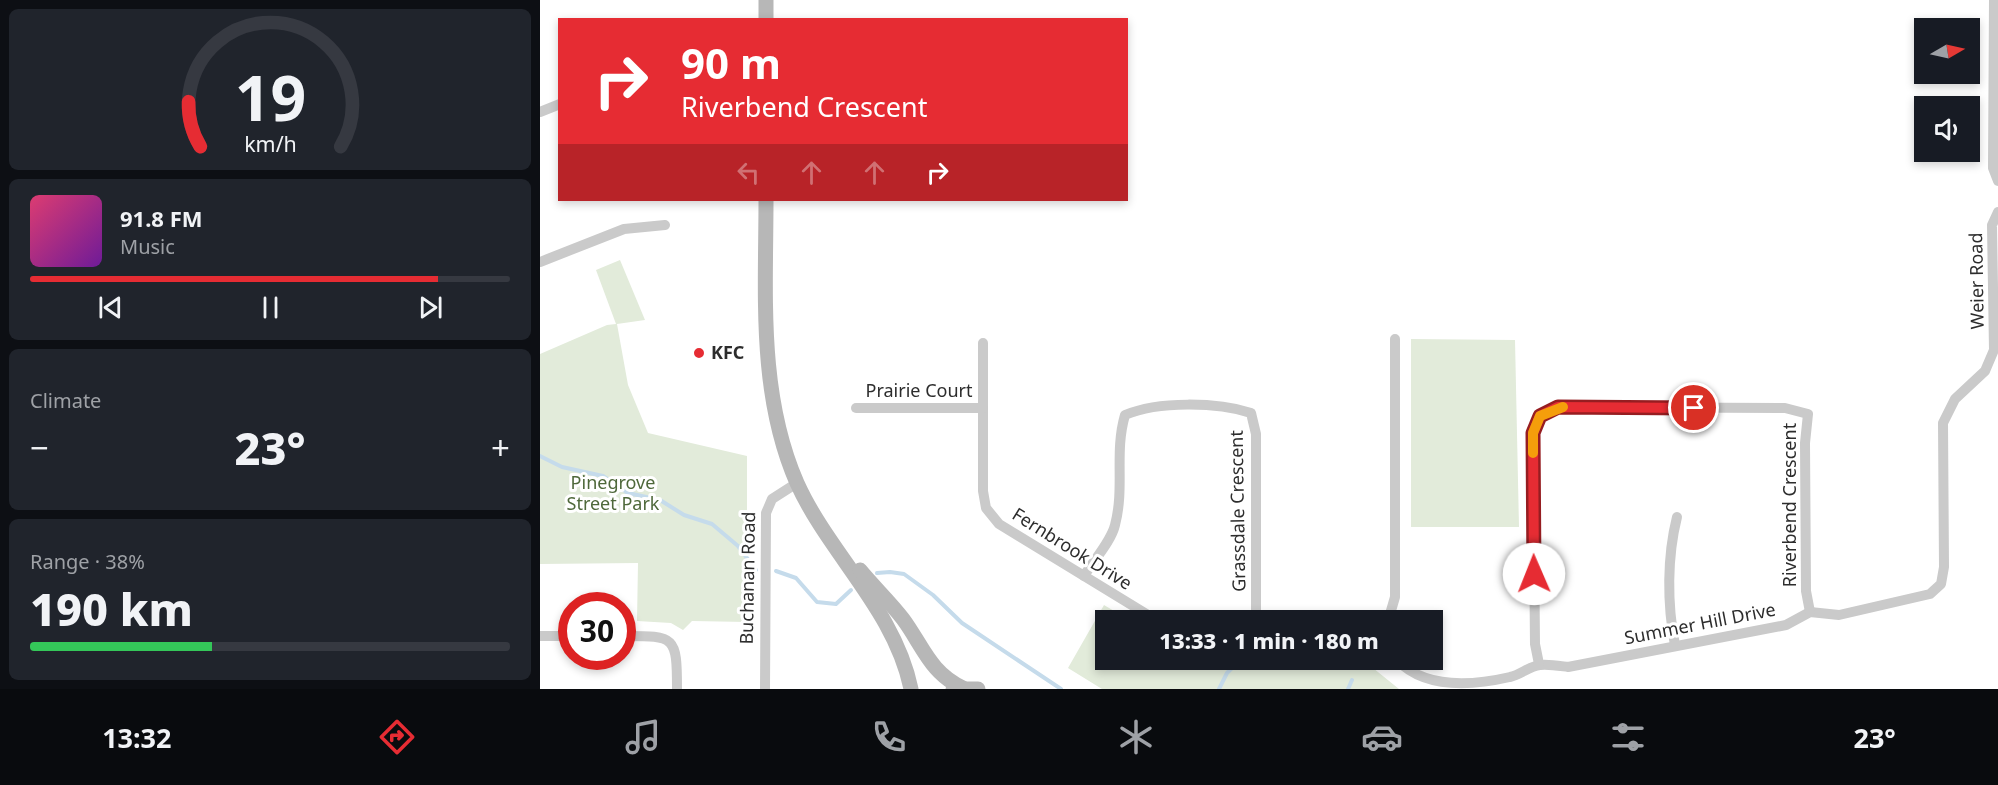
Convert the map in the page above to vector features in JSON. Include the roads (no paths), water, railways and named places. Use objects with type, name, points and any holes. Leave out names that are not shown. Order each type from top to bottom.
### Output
[{"type":"main road","points":[[766,0],[766,18]]},
{"type":"main road","points":[[766,201],[767,361],[774,408],[797,483],[819,522],[888,628],[900,651],[911,689]]},
{"type":"main road","points":[[819,522],[899,614],[927,660],[944,677],[965,688]]},
{"type":"street","points":[[1994,0],[1993,168],[1998,181]]},
{"type":"street","points":[[540,112],[558,105]]},
{"type":"street","name":"Weier Road","points":[[1996,350],[1992,225],[1998,212]]},
{"type":"street","points":[[540,262],[624,229],[665,225]]},
{"type":"street","points":[[1391,610],[1395,597],[1395,339]]},
{"type":"street","name":"Fernbrook Drive","points":[[983,343],[982,491],[986,508],[999,524],[1140,610]]},
{"type":"street","points":[[1810,612],[1839,615],[1930,594],[1941,584],[1944,567],[1943,423],[1955,399],[1984,371],[1996,350]]},
{"type":"street","name":"Grassdale Crescent","points":[[1084,576],[1115,528],[1119,502],[1119,436],[1125,415],[1145,406],[1231,406],[1251,413],[1256,434],[1256,610]]},
{"type":"street","name":"Riverbend Crescent","points":[[1539,664],[1535,644],[1533,433],[1540,416],[1558,407],[1785,408],[1808,414],[1805,443],[1806,580],[1810,612]]},
{"type":"street","name":"Prairie Court","points":[[856,408],[983,408]]},
{"type":"street","name":"Buchanan Road","points":[[765,689],[766,513],[772,499],[797,483]]},
{"type":"street","points":[[1675,645],[1670,620],[1671,540],[1677,516]]},
{"type":"street","name":"Summer Hill Drive","points":[[1539,664],[1568,667],[1786,625],[1810,612]]},
{"type":"street","points":[[540,636],[558,636]]},
{"type":"street","points":[[636,636],[661,637],[672,643],[677,653],[677,689]]},
{"type":"street","points":[[1406,670],[1427,682],[1455,685],[1512,677],[1539,664]]},
{"type":"waterway","points":[[540,456],[562,467],[603,476],[628,493],[660,500],[684,515],[712,524],[738,546],[756,570]]},
{"type":"waterway","points":[[776,571],[796,578],[817,602],[836,604],[851,590]]},
{"type":"waterway","points":[[877,573],[904,574],[933,595],[962,623],[1061,689]]},
{"type":"waterway","points":[[1219,689],[1230,670]]},
{"type":"waterway","points":[[1348,689],[1352,680]]},
{"type":"place","name":"KFC","points":[[699,353]]},
{"type":"park label","name":"Pinegrove Street Park","points":[[613,493]]}]
